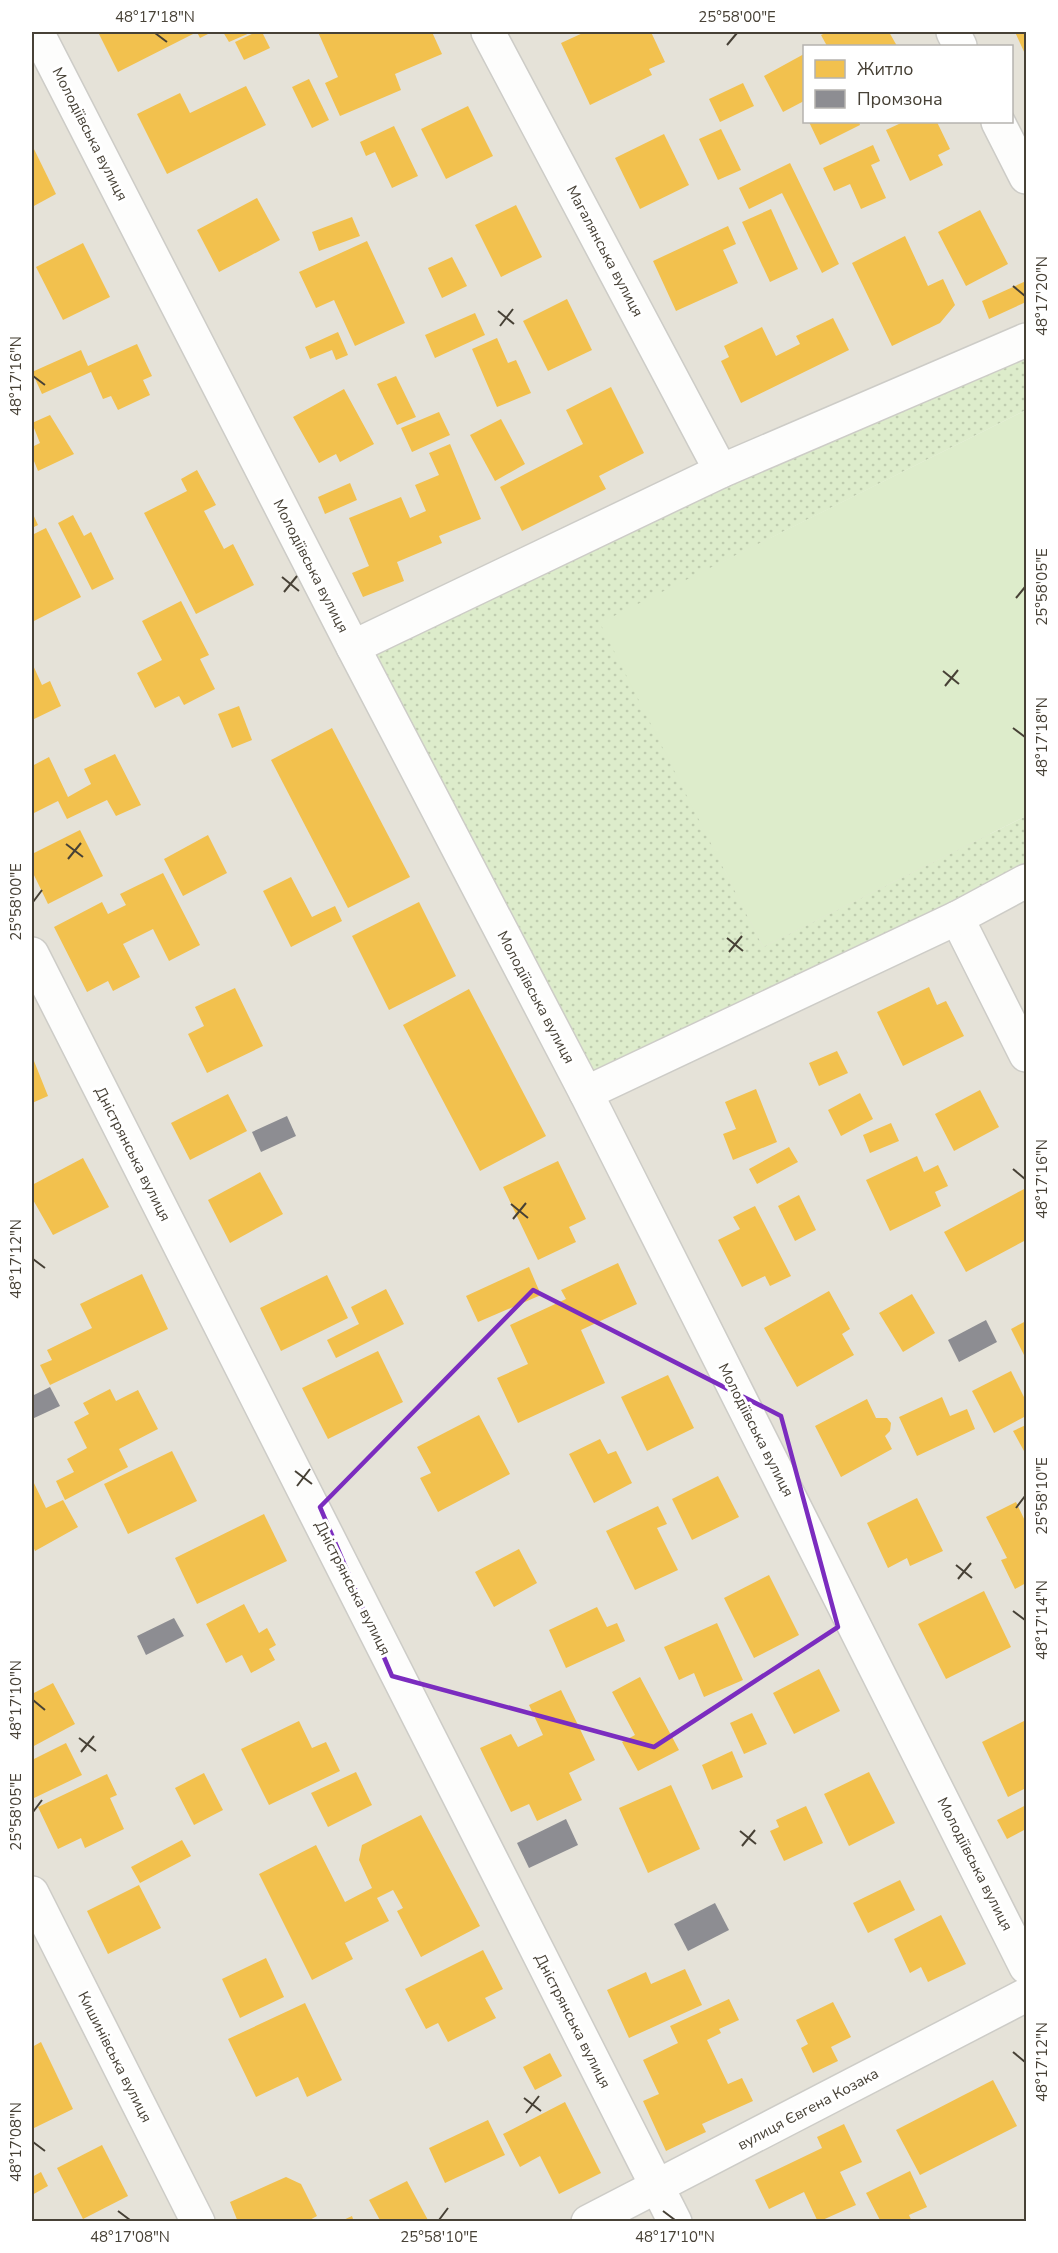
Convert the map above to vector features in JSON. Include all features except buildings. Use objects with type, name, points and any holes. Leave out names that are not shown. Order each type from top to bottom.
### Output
[{"type":"street","name":"Молодіївська вулиця","points":[[37,32],[353,647],[586,1093],[1026,1967]]},
{"type":"street","name":"Магалянська вулиця","points":[[488,32],[721,471]]},
{"type":"street","points":[[999,123],[1026,177]]},
{"type":"street","points":[[353,647],[721,471],[1026,340]]},
{"type":"street","points":[[586,1093],[957,918],[1026,881]]},
{"type":"street","points":[[957,918],[1026,1055]]},
{"type":"street","name":"Дністрянська вулиця","points":[[32,954],[675,2222]]},
{"type":"street","name":"Кишинівська вулиця","points":[[32,1893],[198,2222]]},
{"type":"street","name":"вулиця Євгена Козака","points":[[588,2222],[1026,1995]]},
{"type":"highlighted area","points":[[533,1290],[781,1416],[838,1627],[654,1747],[392,1676],[320,1507]]},
{"type":"shaded area","points":[[32,32],[1026,32],[1026,340],[719,471],[1026,882],[1026,2221],[32,2222]]},
{"type":"green space","points":[[1026,340],[1026,410],[601,623],[763,947],[1026,816],[1026,882],[585,1094],[352,647]]},
{"type":"green space","points":[[1026,410],[1026,816],[763,947],[600,623]]}]
